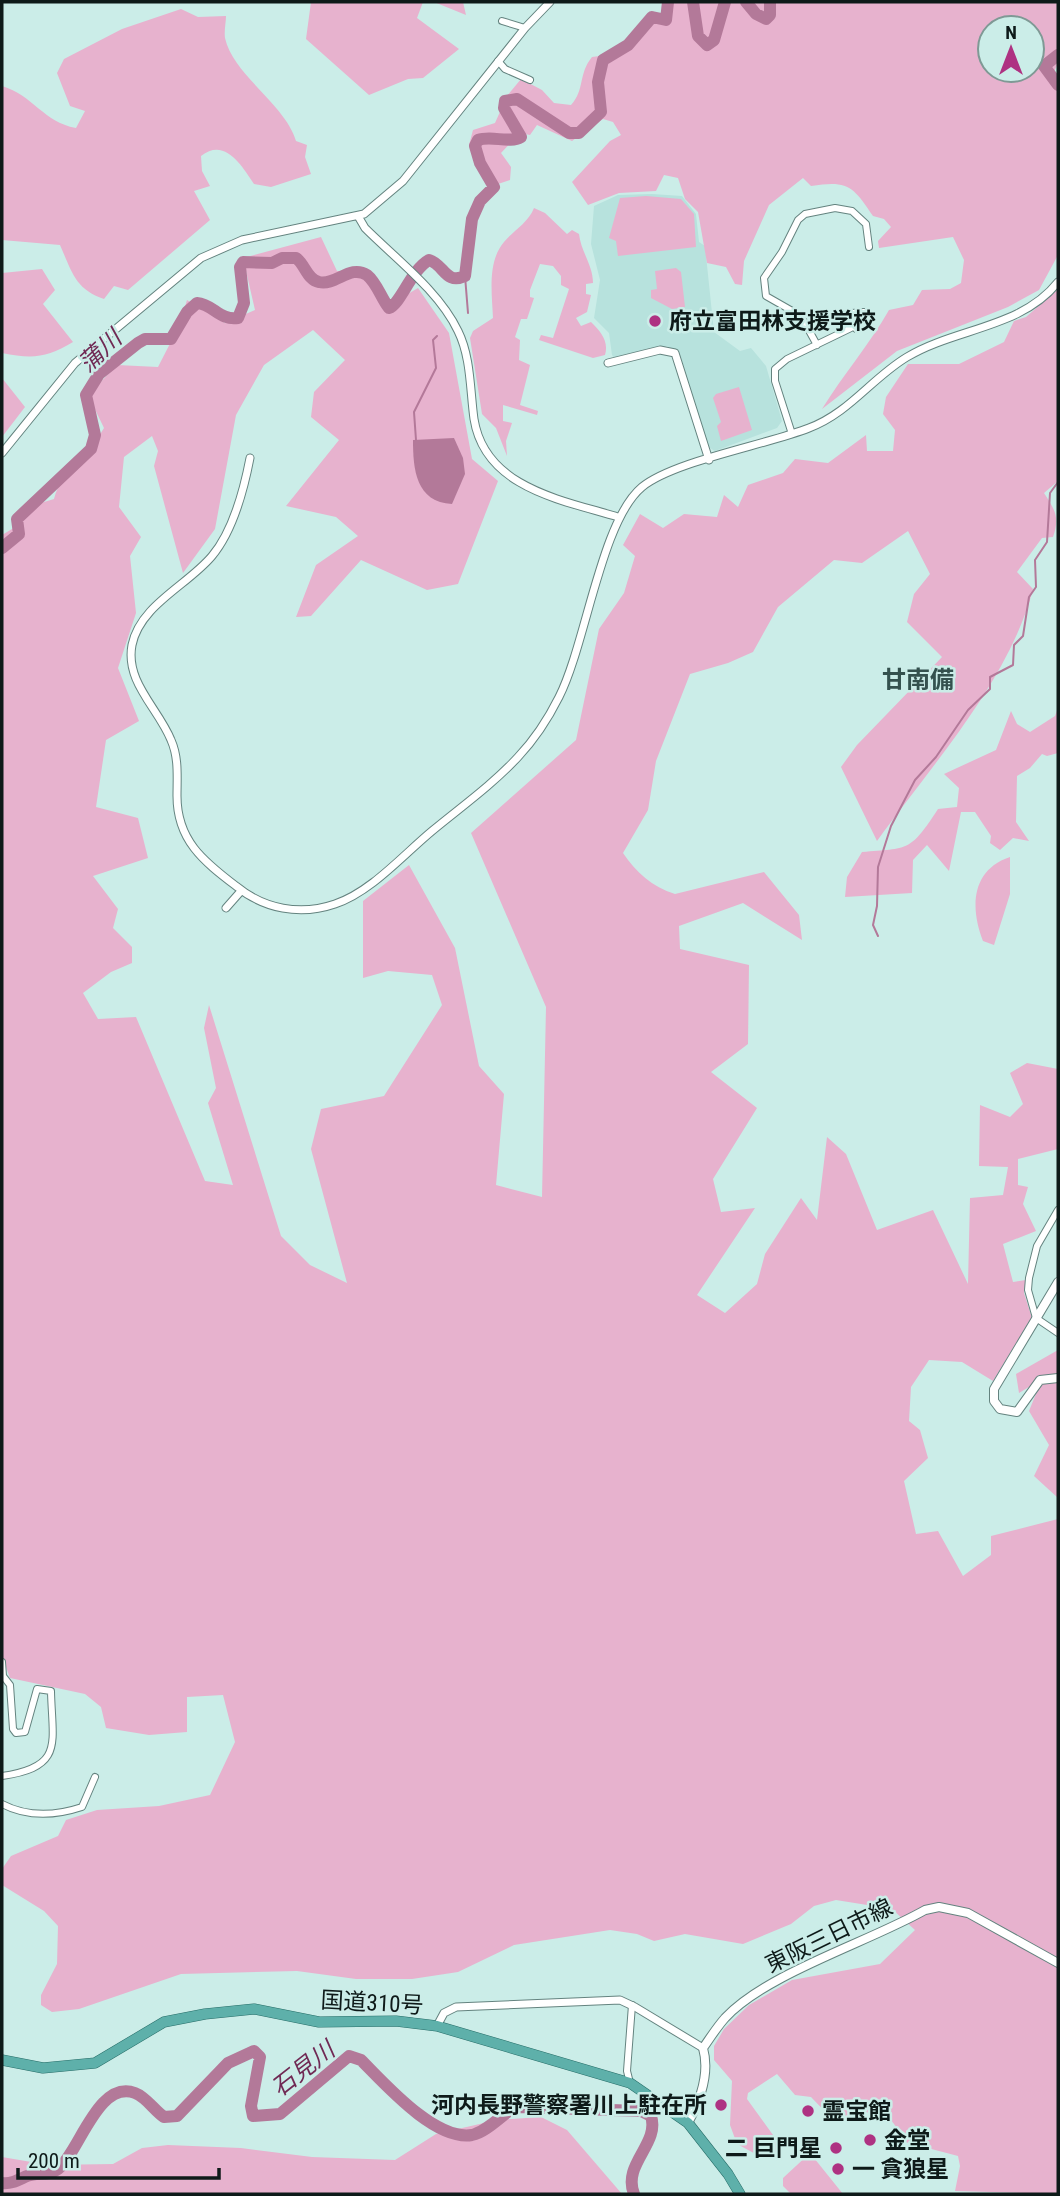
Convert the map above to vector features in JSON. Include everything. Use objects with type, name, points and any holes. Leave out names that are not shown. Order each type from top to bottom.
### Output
[{"type":"highway","name":"国道310号","points":[[3,2062],[43,2068],[95,2063],[164,2022],[254,2009],[319,2022],[396,2021],[437,2026],[630,2083],[688,2123],[728,2174],[740,2194]]},
{"type":"main road","points":[[1058,1282],[994,1389],[995,1401],[1000,1409],[1017,1412],[1040,1380],[1058,1378]]},
{"type":"main road","name":"東阪三日市線","points":[[703,2048],[725,2018],[745,2001],[774,1983],[925,1910],[939,1907],[968,1913],[1058,1963]]},
{"type":"main road","points":[[688,2123],[696,2107],[705,2074],[703,2048]]},
{"type":"street","points":[[2,453],[75,363],[201,258],[242,240],[358,216],[392,192],[525,27],[550,2]]},
{"type":"street","points":[[502,21],[525,27]]},
{"type":"street","points":[[498,61],[505,69],[530,80]]},
{"type":"street","points":[[817,345],[801,316],[766,296],[763,284],[766,273],[782,252],[798,220],[809,212],[839,208],[856,213],[866,224],[869,247]]},
{"type":"street","points":[[358,216],[365,228],[447,312],[462,341],[476,431],[492,462],[518,483],[618,516]]},
{"type":"street","points":[[250,458],[219,546],[205,564],[144,619],[136,633],[131,655],[137,682],[173,746],[178,769],[177,811],[184,836],[198,855],[241,891],[263,903],[286,909],[310,910],[342,901],[366,886],[507,769],[534,739],[564,687],[618,516],[635,493],[651,481],[792,434],[842,411],[908,356],[1024,311],[1042,300],[1058,282]]},
{"type":"street","points":[[792,434],[775,382],[775,369],[782,362],[853,326]]},
{"type":"street","points":[[608,363],[660,350],[675,353],[709,460]]},
{"type":"street","points":[[226,908],[241,891]]},
{"type":"street","points":[[1058,1210],[1037,1246],[1028,1290],[1035,1318],[1058,1334]]},
{"type":"street","points":[[2,1662],[4,1676],[10,1685],[13,1729],[16,1733],[25,1732],[29,1727],[37,1689],[51,1691],[54,1743],[50,1753],[35,1769],[2,1776]]},
{"type":"street","points":[[2,1804],[29,1814],[66,1812],[82,1807],[92,1791],[95,1777]]},
{"type":"street","points":[[437,2026],[448,2010],[456,2007],[557,2005],[611,1999],[632,2005],[703,2048]]},
{"type":"street","points":[[630,2083],[627,2071],[632,2005]]},
{"type":"shaded area","points":[[311,2],[423,2],[417,18],[459,49],[423,78],[408,79],[369,95],[306,39]]},
{"type":"shaded area","points":[[434,2],[463,2],[466,15]]},
{"type":"shaded area","points":[[667,2],[1058,2],[1058,63],[1053,74],[1058,80],[1058,255],[1039,290],[1008,307],[897,351],[822,409],[889,310],[913,305],[922,290],[950,289],[961,283],[964,260],[953,237],[879,248],[878,241],[891,227],[884,219],[873,216],[860,198],[848,188],[833,184],[811,186],[803,178],[769,205],[744,261],[742,285],[735,284],[726,267],[707,263],[698,212],[685,199],[678,178],[664,175],[656,191],[619,193],[588,205],[572,182],[610,141],[621,135],[613,122],[603,119],[572,141],[537,125],[530,135],[520,133],[501,153],[511,167],[510,180],[489,187],[469,145],[473,130],[495,123],[507,96],[521,79],[542,90],[554,103],[571,105],[592,57],[614,54],[646,20],[669,17]]},
{"type":"shaded area","points":[[181,9],[198,17],[226,16],[225,38],[230,52],[238,65],[282,115],[296,141],[307,145],[305,157],[311,174],[271,187],[254,184],[238,162],[225,152],[210,151],[201,156],[202,171],[210,186],[194,191],[210,220],[128,290],[114,286],[104,299],[80,285],[60,245],[2,240],[2,86],[13,90],[55,120],[76,128],[85,111],[70,106],[57,73],[64,59],[122,29]]},
{"type":"shaded area","name":"府立富田林支援学校","points":[[618,195],[682,196],[696,214],[699,242],[705,246],[714,332],[740,351],[751,348],[766,366],[782,421],[777,428],[715,451],[708,447],[678,352],[667,346],[616,360],[612,355],[609,333],[594,318],[600,280],[591,244],[594,206]]},
{"type":"shaded area","points":[[646,196],[681,199],[694,214],[696,247],[618,256],[616,241],[609,238],[620,198]]},
{"type":"shaded area","points":[[534,208],[545,213],[567,234],[572,230],[579,234],[593,283],[586,284],[586,294],[591,295],[587,312],[576,318],[581,326],[591,322],[595,326],[603,337],[606,350],[605,355],[593,358],[539,340],[541,335],[553,338],[569,289],[561,285],[561,276],[553,266],[540,264],[530,290],[530,297],[534,298],[527,319],[521,319],[515,337],[520,340],[519,360],[530,365],[520,405],[538,411],[537,415],[503,405],[503,421],[512,423],[506,441],[507,456],[496,428],[482,414],[470,338],[473,331],[493,318],[492,278],[499,250]]},
{"type":"shaded area","points":[[321,237],[337,271],[361,271],[391,304],[418,288],[449,333],[472,459],[498,481],[458,584],[427,590],[361,560],[311,616],[296,617],[316,565],[358,536],[336,517],[286,506],[339,440],[311,417],[314,392],[345,360],[313,330],[264,365],[236,415],[215,529],[183,573],[154,466],[158,451],[152,436],[124,457],[119,507],[141,537],[130,556],[136,613],[118,668],[139,721],[106,740],[96,807],[138,818],[148,858],[93,876],[118,909],[113,928],[132,947],[132,963],[111,972],[83,993],[98,1019],[136,1017],[205,1181],[233,1185],[208,1103],[216,1088],[204,1028],[209,1005],[281,1236],[310,1265],[347,1283],[311,1149],[321,1109],[384,1096],[442,1005],[432,975],[388,971],[363,978],[363,901],[409,865],[455,948],[479,1066],[504,1094],[496,1185],[542,1197],[546,1007],[471,833],[576,740],[599,629],[624,593],[635,556],[623,545],[640,514],[663,528],[684,514],[717,517],[724,495],[738,507],[748,485],[783,473],[795,459],[828,463],[866,435],[867,451],[893,451],[895,430],[883,414],[886,397],[908,364],[959,364],[1004,342],[1014,321],[1026,317],[1058,289],[1058,481],[1044,493],[1055,514],[1053,537],[1042,538],[1017,572],[1033,589],[1022,623],[988,689],[877,841],[841,767],[857,745],[942,657],[907,622],[914,594],[930,574],[908,531],[862,563],[834,560],[778,607],[753,652],[728,663],[690,674],[656,761],[648,810],[623,853],[645,878],[675,894],[764,872],[799,915],[802,940],[743,903],[679,926],[680,949],[749,965],[748,1044],[711,1072],[757,1108],[713,1179],[721,1212],[755,1208],[697,1295],[725,1313],[757,1284],[765,1254],[801,1198],[817,1220],[827,1137],[846,1154],[877,1230],[933,1210],[968,1284],[970,1198],[1003,1195],[1008,1167],[979,1166],[980,1105],[1010,1117],[1023,1104],[1010,1073],[1027,1063],[1058,1069],[1058,1149],[1018,1159],[1018,1185],[1028,1187],[1023,1204],[1036,1231],[1003,1244],[1013,1282],[1026,1280],[1024,1293],[1032,1318],[993,1381],[962,1362],[929,1360],[911,1387],[909,1421],[920,1430],[928,1458],[904,1481],[916,1534],[938,1531],[963,1576],[991,1555],[991,1536],[1058,1519],[1058,2194],[955,2191],[960,2166],[958,2156],[901,2141],[897,2128],[888,2116],[865,2112],[841,2123],[835,2122],[811,2097],[795,2095],[777,2074],[748,2093],[747,2099],[781,2146],[779,2151],[763,2158],[737,2144],[730,2125],[732,2081],[714,2060],[714,2046],[724,2029],[749,2005],[792,1980],[880,1964],[915,1930],[892,1909],[836,1900],[814,1906],[791,1924],[743,1944],[685,1934],[654,1941],[637,1934],[610,1930],[514,1945],[458,1972],[412,1979],[356,1979],[297,1971],[181,1974],[79,2009],[52,2012],[41,2005],[41,1995],[57,1964],[58,1926],[44,1911],[2,1885],[2,1869],[11,1856],[58,1836],[66,1820],[97,1810],[159,1806],[210,1795],[235,1742],[223,1695],[187,1697],[187,1732],[149,1735],[106,1728],[101,1707],[85,1694],[10,1678],[2,1656],[2,535],[22,523],[21,509],[54,499],[63,479],[104,428],[88,395],[117,365],[158,367],[179,326],[187,300],[225,323],[255,310],[243,258]]},
{"type":"shaded area","points":[[676,268],[681,272],[685,307],[672,309],[651,298],[651,290],[657,289],[655,271]]},
{"type":"shaded area","points":[[42,269],[55,290],[43,304],[73,342],[39,356],[2,353],[2,273]]},
{"type":"shaded area","points":[[2,378],[25,407],[2,437]]},
{"type":"shaded area","points":[[739,387],[752,430],[721,441],[717,426],[721,422],[713,398],[716,394]]},
{"type":"shaded area","points":[[454,438],[463,458],[465,474],[452,504],[440,502],[424,491],[416,473],[413,440]]},
{"type":"shaded area","points":[[1058,708],[1058,753],[1047,756],[1042,754],[1030,768],[1017,776],[1016,822],[1029,841],[1013,838],[1000,850],[990,843],[991,836],[975,812],[961,812],[949,871],[927,845],[913,860],[912,893],[845,897],[847,877],[862,852],[890,850],[907,845],[921,833],[938,809],[957,807],[959,788],[944,774],[996,750],[1011,711],[1017,724],[1030,732],[1055,716]]},
{"type":"shaded area","points":[[1010,857],[1010,894],[994,945],[983,941],[976,916],[977,892],[987,871]]},
{"type":"shaded area","points":[[1058,1350],[1058,1498],[1034,1476],[1049,1445],[1029,1411],[1042,1379],[1019,1393],[1016,1374]]},
{"type":"shaded area","points":[[541,2117],[567,2130],[622,2194],[2,2194],[2,2157],[49,2165],[113,2164],[142,2148],[168,2145],[241,2148],[312,2157],[395,2160],[436,2134],[497,2120]]},
{"type":"shaded area","points":[[810,2153],[843,2194],[791,2194],[783,2186],[783,2178]]},
{"type":"waterway","name":"蒲川","points":[[2,548],[19,534],[17,519],[91,449],[95,435],[86,395],[99,374],[145,339],[171,339],[187,312],[197,303],[226,317],[238,318],[244,303],[240,267],[243,262],[272,263],[282,258],[296,258],[312,278],[319,282],[361,272],[374,282],[389,308],[397,301],[417,271],[429,260],[453,278],[465,276],[472,219],[480,201],[494,187],[480,163],[475,146],[478,140],[483,139],[511,140],[521,137],[504,108],[505,101],[517,99],[569,133],[579,133],[601,112],[598,82],[603,60],[628,45],[652,17],[666,20],[668,2]]},
{"type":"waterway","name":"蒲川","points":[[693,2],[698,36],[707,45],[714,40],[725,2]]},
{"type":"waterway","name":"蒲川","points":[[746,2],[756,14],[766,19],[770,15],[770,2]]},
{"type":"waterway","points":[[1058,55],[1044,66],[1058,85]]},
{"type":"waterway","points":[[465,276],[468,313]]},
{"type":"waterway","points":[[416,440],[414,412],[436,368],[433,340],[437,336]]},
{"type":"waterway","points":[[878,936],[873,925],[877,906],[878,867],[891,826],[915,780],[936,757],[968,710],[990,689],[990,677],[1013,665],[1014,645],[1023,636],[1029,597],[1036,587],[1035,560],[1047,542],[1050,493],[1058,482]]},
{"type":"waterway","name":"石見川","points":[[2,2183],[58,2169],[66,2161],[90,2120],[110,2097],[122,2092],[135,2093],[164,2117],[177,2116],[228,2063],[254,2051],[260,2057],[251,2106],[253,2116],[280,2114],[349,2056],[361,2060],[397,2096],[427,2120],[458,2134],[477,2133],[513,2108],[520,2107],[641,2111],[651,2116],[652,2126],[633,2173],[634,2194]]},
{"type":"place","name":"府立富田林支援学校","points":[[655,321]]},
{"type":"place","name":"河内長野警察署川上駐在所","points":[[721,2105]]},
{"type":"place","name":"霊宝館","points":[[808,2111]]},
{"type":"place","name":"金堂","points":[[870,2140]]},
{"type":"place","name":"二 巨門星","points":[[836,2148]]},
{"type":"place","name":"一 貪狼星","points":[[838,2169]]},
{"type":"district","name":"甘南備","points":[[918,680]]}]
